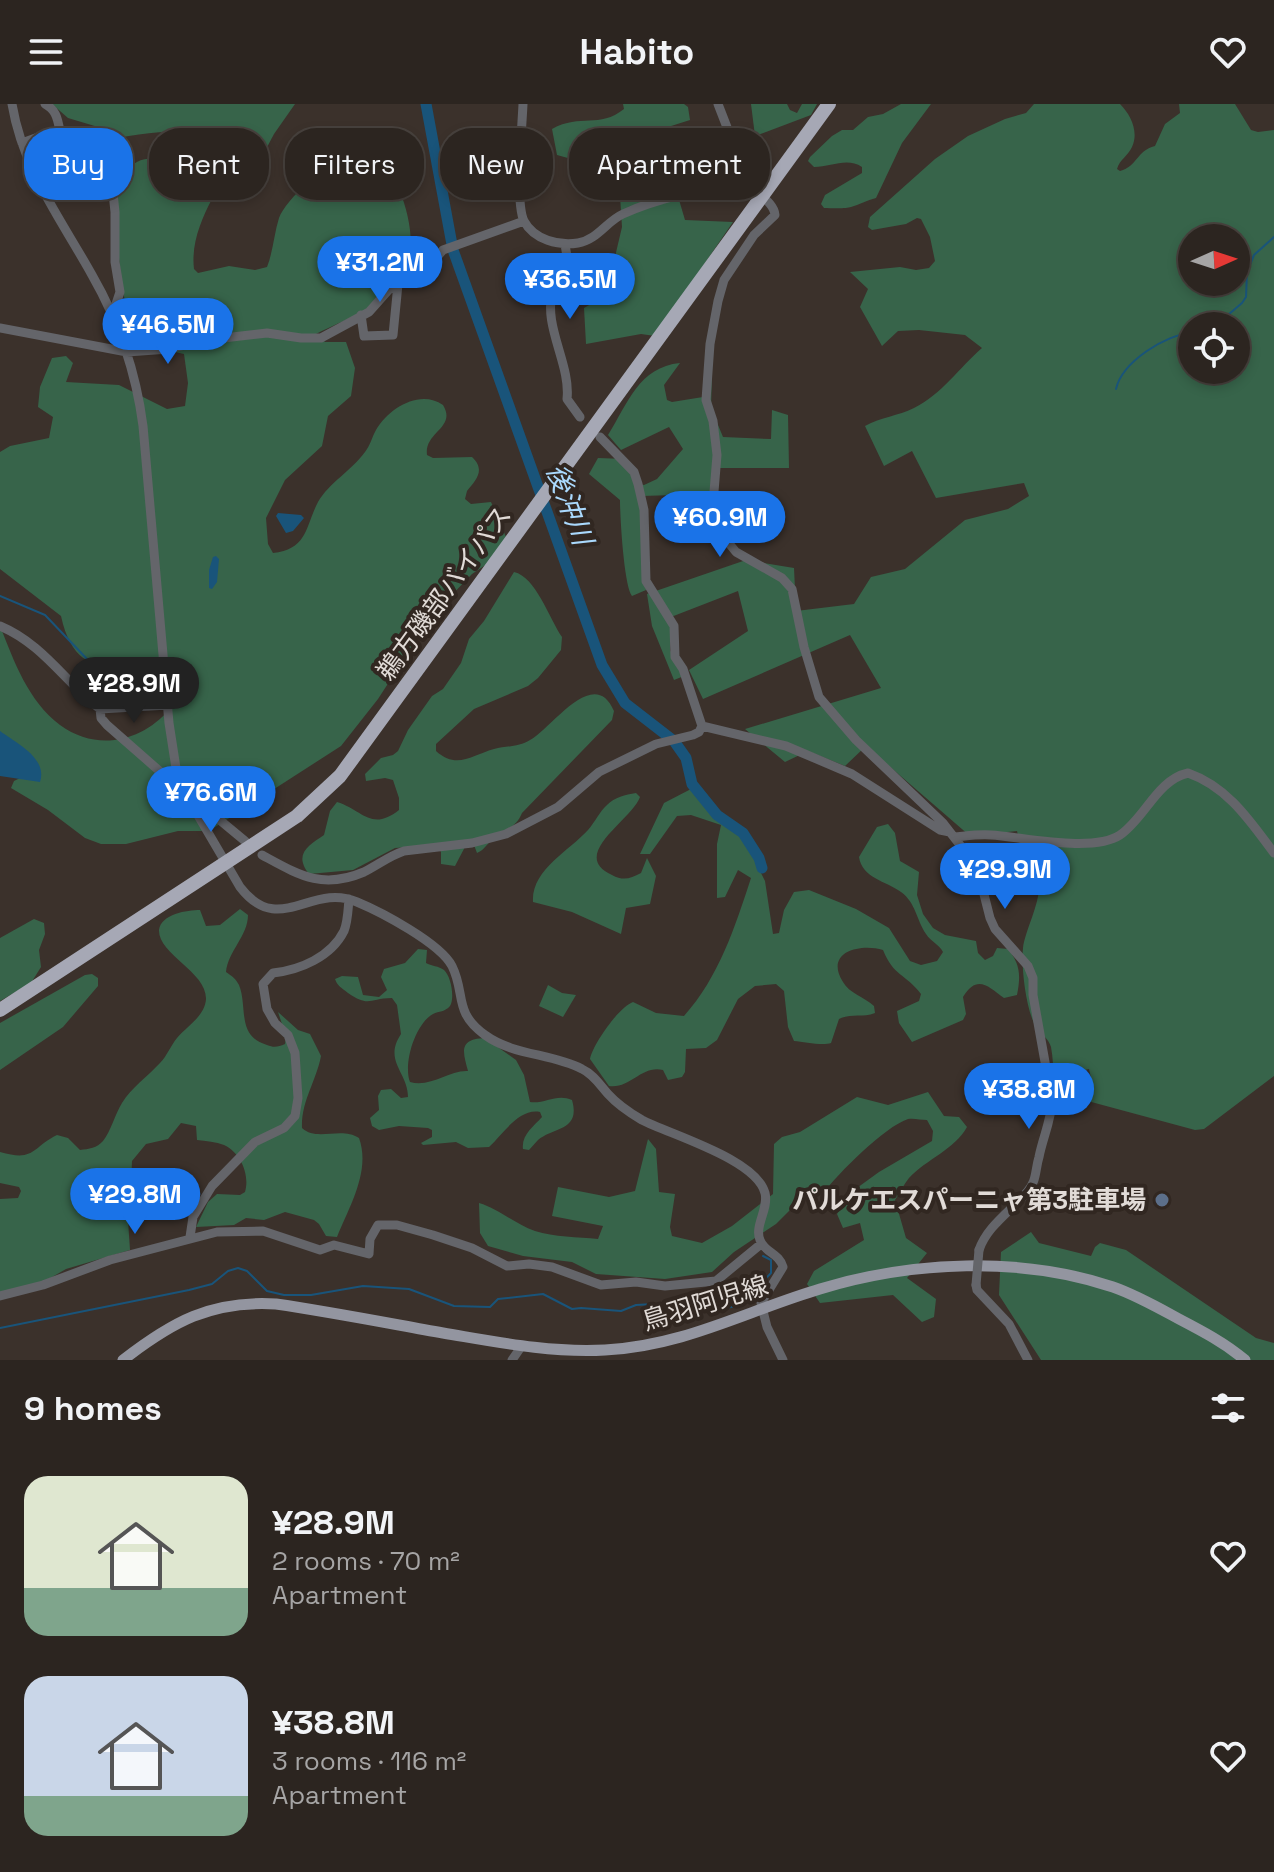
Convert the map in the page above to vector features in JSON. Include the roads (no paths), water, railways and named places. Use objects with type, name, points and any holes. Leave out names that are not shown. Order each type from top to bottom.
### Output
[{"type":"highway","name":"鵜方磯部バイパス","points":[[770,187],[829,104]]},
{"type":"highway","name":"鵜方磯部バイパス","points":[[0,1010],[311,806],[340,776],[761,200]]},
{"type":"main road","name":"鳥羽阿児線","points":[[124,1360],[151,1338],[184,1318],[221,1307],[258,1302],[521,1347],[578,1351],[634,1348],[692,1335],[817,1290],[896,1272],[983,1267],[1037,1270],[1087,1280],[1127,1293],[1210,1335],[1245,1360]]},
{"type":"street","points":[[12,104],[22,143],[42,192],[92,273],[127,352],[137,385],[172,747],[190,805],[249,899],[267,909],[287,909],[322,899],[349,899],[404,926],[445,957],[455,975],[462,1008],[483,1033],[515,1050],[579,1067],[595,1078],[622,1107],[643,1120],[702,1145],[747,1172],[762,1186],[765,1212],[759,1232],[761,1244],[779,1258],[783,1267],[764,1295],[761,1311],[783,1360]]},
{"type":"street","points":[[45,104],[54,110],[60,128]]},
{"type":"street","points":[[523,104],[520,172],[524,221],[541,237],[565,244],[586,242],[612,219],[665,200]]},
{"type":"street","points":[[718,104],[727,128]]},
{"type":"street","points":[[110,310],[115,307],[120,292],[115,262],[113,200]]},
{"type":"street","points":[[765,200],[773,205],[775,215],[754,235],[724,280],[710,344],[706,400],[713,421],[717,455],[713,515],[718,530],[736,552],[782,578],[792,589],[804,647],[819,697],[856,740],[952,834],[977,867],[995,929],[1028,966],[1033,978],[1033,995],[1052,1101],[1051,1117],[1038,1158],[1036,1178],[1030,1190],[988,1232],[979,1250],[976,1285],[977,1290],[1009,1324],[1028,1360]]},
{"type":"street","points":[[0,328],[127,352],[169,349],[206,340],[267,333],[321,338],[381,301],[393,285],[417,280],[443,250],[524,221]]},
{"type":"street","points":[[565,244],[570,276],[553,290],[551,302],[555,336],[567,379],[567,399],[580,417]]},
{"type":"street","points":[[361,315],[364,336],[393,335],[398,284]]},
{"type":"street","points":[[262,855],[298,874],[320,881],[363,872],[404,851],[472,843],[506,834],[558,807],[599,772],[656,744],[699,732],[702,726],[683,669],[675,657],[674,626],[646,581],[644,510],[634,472],[600,437]]},
{"type":"street","points":[[0,626],[18,634],[51,660],[80,694],[100,709],[168,705]]},
{"type":"street","points":[[100,709],[101,718],[107,725],[172,782]]},
{"type":"street","points":[[702,726],[786,746],[852,774],[940,830],[952,834],[1065,843],[1093,842],[1118,836],[1164,787],[1188,773],[1230,799],[1249,818],[1274,853]]},
{"type":"street","points":[[198,802],[245,841]]},
{"type":"street","points":[[320,881],[318,892],[322,899]]},
{"type":"street","points":[[190,1237],[193,1217],[212,1186],[255,1142],[284,1128],[295,1116],[298,1098],[293,1046],[267,1009],[263,984],[273,973],[309,964],[336,943],[345,929],[349,899]]},
{"type":"street","points":[[0,1296],[43,1285],[110,1260],[217,1232],[263,1231],[316,1249],[325,1250],[334,1245],[369,1254],[370,1239],[378,1225],[397,1225],[472,1248],[507,1266],[529,1264],[552,1267],[601,1285],[636,1282],[655,1287],[716,1281],[761,1244]]},
{"type":"street","points":[[512,1360],[521,1347]]},
{"type":"water","points":[[278,513],[304,518],[293,531],[286,533],[276,516]]},
{"type":"water","points":[[216,556],[219,559],[217,582],[212,589],[209,588],[209,570]]},
{"type":"water","points":[[0,731],[35,758],[41,773],[40,782],[0,776]]},
{"type":"waterway","name":"後沖川","points":[[426,104],[453,250],[602,665],[625,703],[674,741],[686,758],[692,784],[717,815],[743,833],[762,868]]},
{"type":"waterway","points":[[1231,312],[1246,297],[1247,272],[1254,255],[1274,237]]},
{"type":"waterway","points":[[1116,389],[1127,369],[1146,351],[1178,336]]},
{"type":"waterway","points":[[0,596],[45,615],[109,682]]},
{"type":"waterway","points":[[0,1328],[189,1290],[212,1284],[228,1271],[238,1268],[247,1271],[267,1291],[284,1295],[311,1295],[363,1286],[409,1289],[454,1306],[490,1307],[498,1299],[543,1294],[572,1309],[621,1311],[636,1305],[654,1304],[685,1311],[716,1310],[741,1305],[771,1273],[771,1260],[763,1256]]},
{"type":"place","name":"パルケエスパーニャ第3駐車場","points":[[1162,1200]]}]
